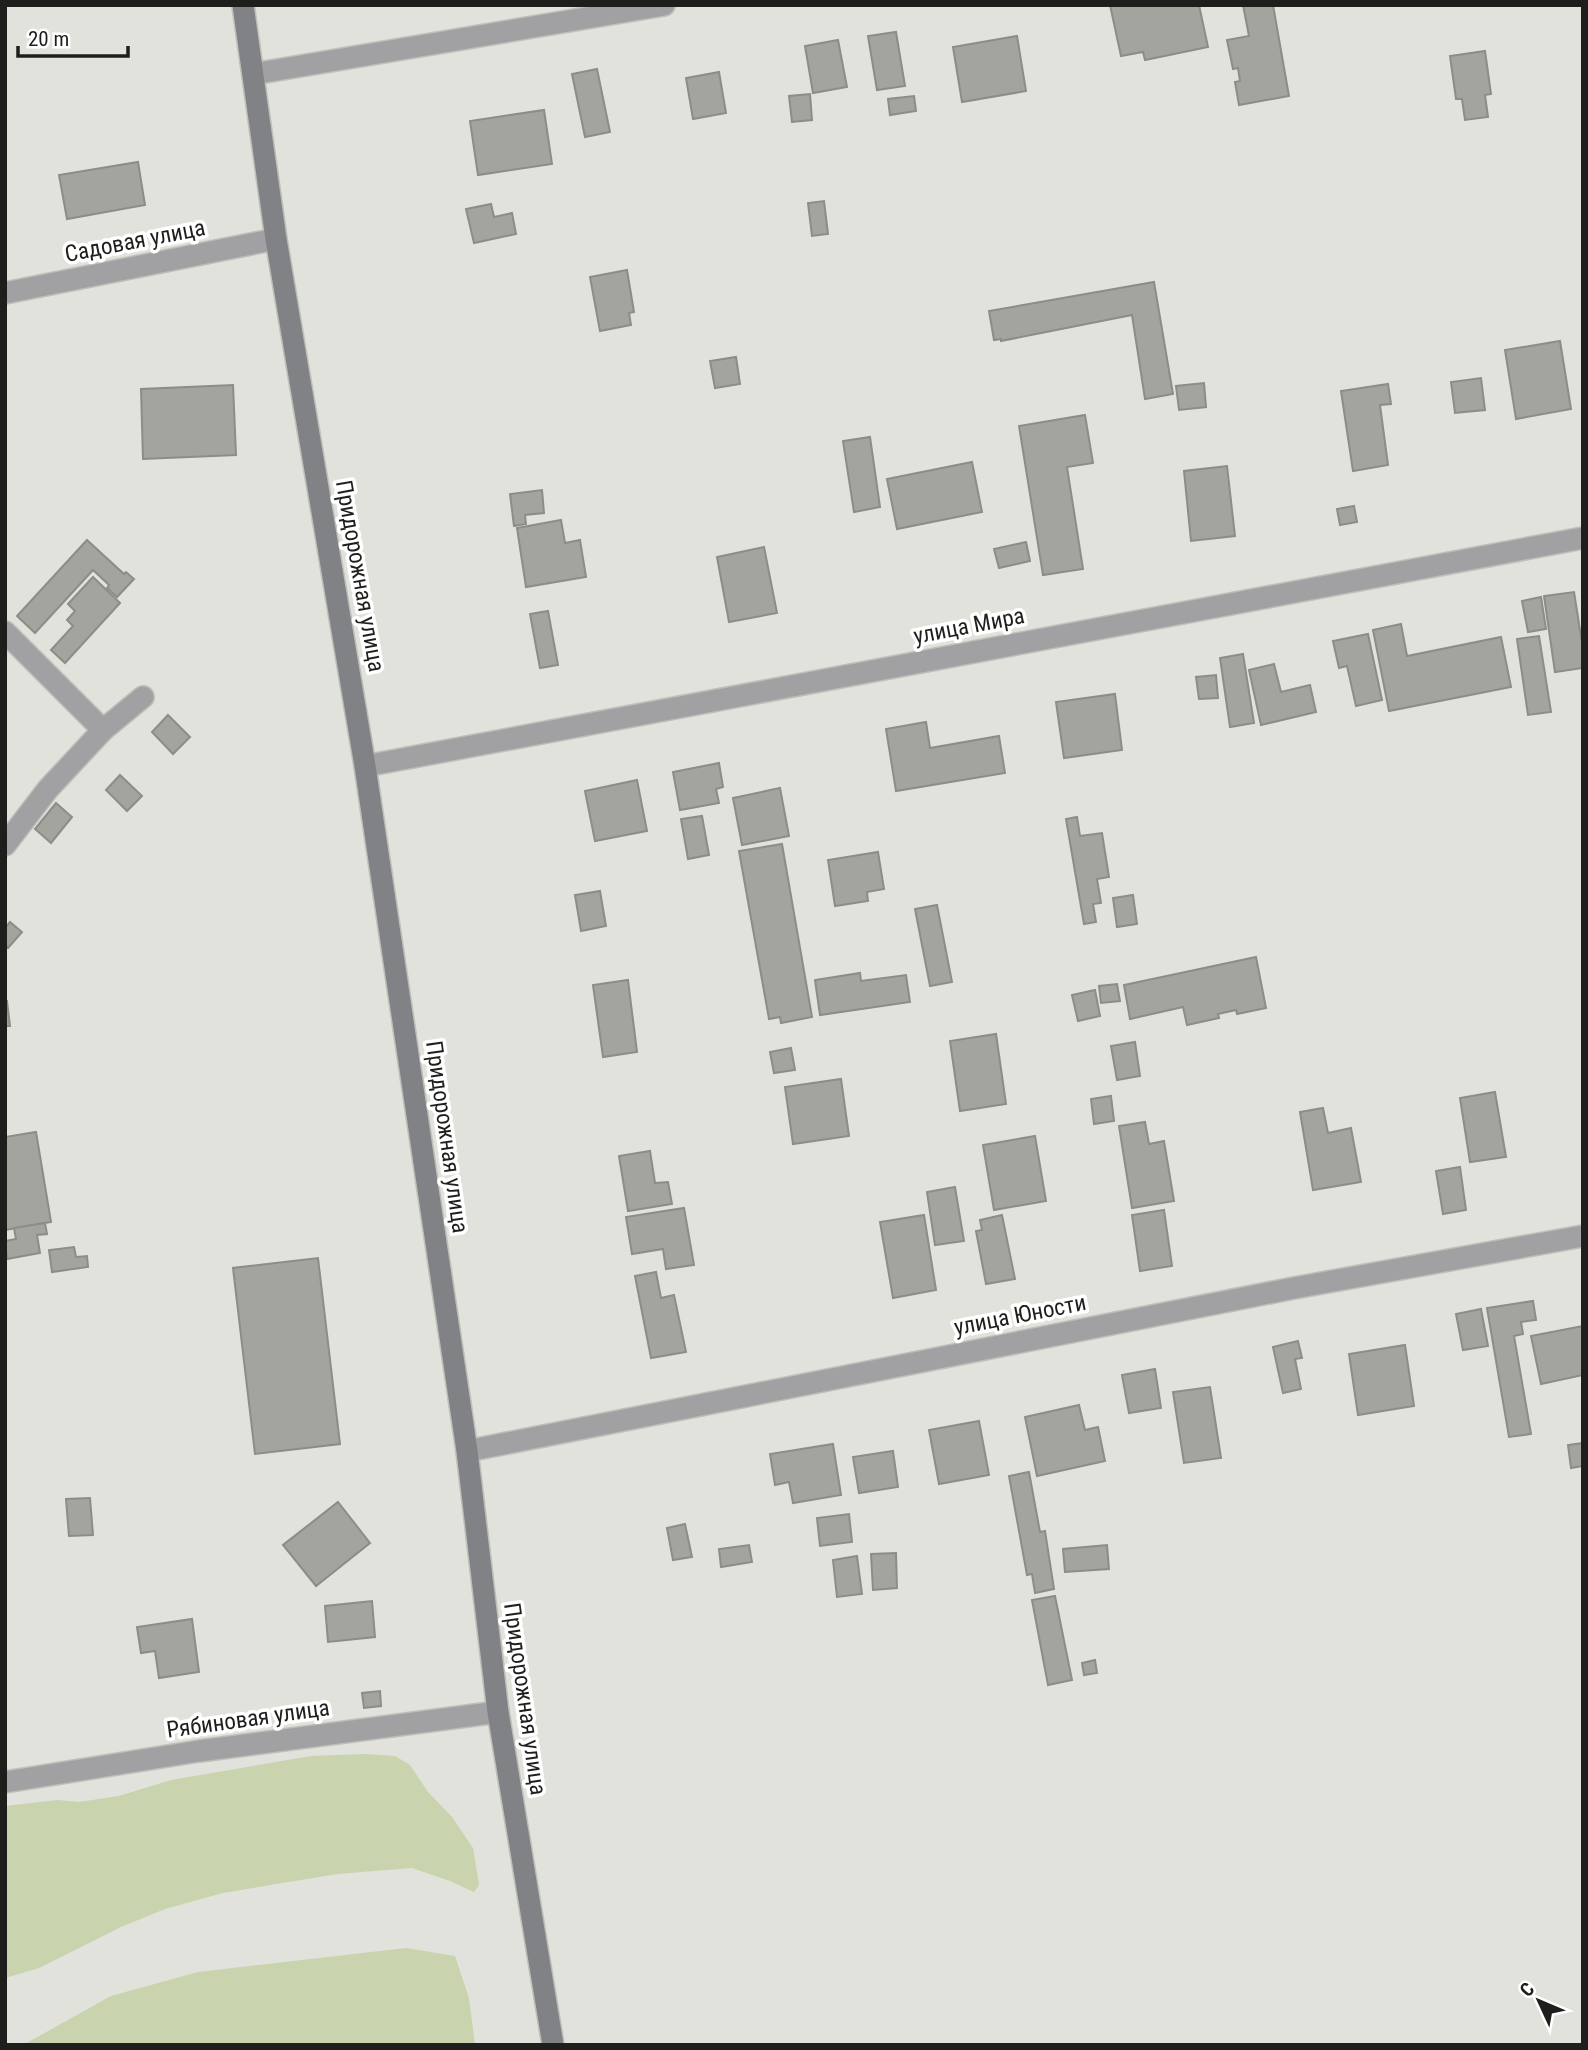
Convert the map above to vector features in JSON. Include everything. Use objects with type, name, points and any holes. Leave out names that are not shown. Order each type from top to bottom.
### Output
[{"type":"street","name":"Придорожная улица","points":[[243,5],[276,239],[365,766],[467,1451],[498,1712],[553,2045]]},
{"type":"street","points":[[253,74],[664,5]]},
{"type":"street","name":"Садовая улица","points":[[5,293],[276,239]]},
{"type":"street","name":"улица Мира","points":[[365,766],[1583,538]]},
{"type":"street","points":[[5,632],[103,730]]},
{"type":"street","points":[[5,845],[48,789],[103,730],[144,697]]},
{"type":"street","name":"улица Юности","points":[[467,1451],[1294,1288],[1583,1236]]},
{"type":"street","name":"Рябиновая улица","points":[[5,1782],[198,1751],[498,1712]]},
{"type":"green space","points":[[311,1756],[395,1756],[410,1765],[428,1792],[452,1817],[473,1848],[479,1885],[474,1892],[412,1868],[337,1874],[223,1893],[165,1909],[121,1927],[39,1968],[5,1978],[5,1806],[58,1800],[79,1802],[119,1796],[171,1780]]},
{"type":"green space","points":[[406,1948],[455,1956],[469,1998],[475,2045],[23,2045],[111,1996],[198,1972]]},
{"type":"building","points":[[1110,5],[1199,5],[1208,47],[1145,60],[1143,52],[1121,56]]},
{"type":"building","points":[[1243,5],[1273,5],[1289,96],[1239,105],[1235,82],[1240,81],[1238,68],[1233,69],[1227,40],[1249,36]]},
{"type":"building","points":[[896,32],[905,86],[877,90],[868,36]]},
{"type":"building","points":[[1017,36],[1026,91],[962,102],[953,47]]},
{"type":"building","points":[[838,40],[847,87],[813,93],[805,46]]},
{"type":"building","points":[[1485,51],[1491,94],[1485,95],[1488,117],[1465,120],[1462,99],[1456,99],[1450,56]]},
{"type":"building","points":[[597,69],[610,132],[585,137],[572,74]]},
{"type":"building","points":[[719,72],[726,113],[693,119],[686,78]]},
{"type":"building","points":[[810,94],[812,120],[792,122],[789,96]]},
{"type":"building","points":[[914,96],[916,111],[890,115],[888,99]]},
{"type":"building","points":[[544,110],[552,164],[478,175],[470,121]]},
{"type":"building","points":[[138,162],[145,205],[67,219],[59,175]]},
{"type":"building","points":[[824,201],[828,234],[812,236],[808,203]]},
{"type":"building","points":[[491,204],[494,217],[512,213],[516,234],[474,243],[466,209]]},
{"type":"building","points":[[627,270],[634,312],[629,313],[631,325],[600,331],[590,277]]},
{"type":"building","points":[[1154,282],[1173,394],[1145,399],[1132,315],[1001,341],[994,340],[989,311]]},
{"type":"building","points":[[1560,341],[1571,409],[1516,419],[1505,350]]},
{"type":"building","points":[[736,357],[740,384],[715,388],[710,361]]},
{"type":"building","points":[[1481,378],[1485,410],[1455,413],[1451,382]]},
{"type":"building","points":[[1204,383],[1206,407],[1179,410],[1176,386]]},
{"type":"building","points":[[1388,384],[1391,404],[1380,405],[1388,465],[1353,471],[1341,391]]},
{"type":"building","points":[[233,385],[236,455],[143,459],[141,389]]},
{"type":"building","points":[[1085,415],[1093,463],[1067,467],[1083,569],[1043,575],[1019,426]]},
{"type":"building","points":[[870,437],[880,507],[854,512],[843,441]]},
{"type":"building","points":[[972,462],[982,512],[897,529],[887,479]]},
{"type":"building","points":[[1227,466],[1235,536],[1191,541],[1184,471]]},
{"type":"building","points":[[542,490],[544,513],[525,515],[526,524],[514,526],[510,494]]},
{"type":"building","points":[[1354,506],[1357,522],[1340,525],[1337,509]]},
{"type":"building","points":[[561,520],[565,543],[580,540],[586,577],[526,587],[517,528]]},
{"type":"building","points":[[87,540],[124,574],[126,572],[134,579],[117,597],[93,570],[35,633],[17,616]]},
{"type":"building","points":[[1026,542],[1030,561],[999,568],[994,549]]},
{"type":"building","points":[[764,547],[777,613],[729,622],[717,557]]},
{"type":"building","points":[[93,577],[120,603],[65,663],[51,650],[73,626],[67,620],[75,611],[68,604]]},
{"type":"building","points":[[1574,592],[1583,649],[1583,668],[1555,672],[1544,596]]},
{"type":"building","points":[[1541,597],[1546,629],[1528,632],[1522,601]]},
{"type":"building","points":[[548,611],[558,665],[540,668],[530,614]]},
{"type":"building","points":[[1401,624],[1407,656],[1501,637],[1511,687],[1389,711],[1373,630]]},
{"type":"building","points":[[1368,634],[1382,700],[1356,706],[1347,666],[1339,668],[1333,641]]},
{"type":"building","points":[[1539,636],[1551,712],[1528,715],[1517,639]]},
{"type":"building","points":[[1243,654],[1254,723],[1230,727],[1220,658]]},
{"type":"building","points":[[1274,664],[1281,692],[1310,685],[1316,712],[1261,725],[1249,670]]},
{"type":"building","points":[[1216,675],[1218,698],[1199,699],[1196,677]]},
{"type":"building","points":[[1115,694],[1122,750],[1064,758],[1056,702]]},
{"type":"building","points":[[168,715],[190,737],[173,754],[152,732]]},
{"type":"building","points":[[926,722],[930,748],[999,736],[1005,773],[896,791],[886,729]]},
{"type":"building","points":[[719,763],[723,787],[716,789],[719,803],[680,810],[673,772]]},
{"type":"building","points":[[120,775],[142,796],[127,811],[106,790]]},
{"type":"building","points":[[637,780],[647,831],[595,841],[585,791]]},
{"type":"building","points":[[780,788],[789,836],[742,845],[733,798]]},
{"type":"building","points":[[56,803],[72,817],[51,843],[35,829]]},
{"type":"building","points":[[702,816],[709,855],[688,859],[681,819]]},
{"type":"building","points":[[1077,817],[1080,836],[1102,833],[1109,877],[1097,879],[1101,903],[1093,904],[1096,922],[1084,924],[1066,819]]},
{"type":"building","points":[[782,844],[812,1017],[781,1023],[780,1017],[769,1019],[739,851]]},
{"type":"building","points":[[878,852],[884,889],[867,892],[868,901],[835,906],[828,860]]},
{"type":"building","points":[[600,891],[606,926],[581,931],[575,895]]},
{"type":"building","points":[[1133,895],[1137,924],[1117,927],[1113,898]]},
{"type":"building","points":[[937,905],[952,982],[930,986],[915,909]]},
{"type":"building","points":[[10,922],[22,932],[8,948],[5,945],[5,928]]},
{"type":"building","points":[[1256,957],[1266,1008],[1237,1014],[1236,1010],[1218,1014],[1219,1018],[1187,1025],[1183,1007],[1130,1019],[1124,985]]},
{"type":"building","points":[[860,973],[861,981],[906,975],[910,1002],[820,1015],[815,980]]},
{"type":"building","points":[[628,980],[637,1052],[603,1057],[593,985]]},
{"type":"building","points":[[1117,984],[1120,1001],[1101,1003],[1099,986]]},
{"type":"building","points":[[1095,990],[1100,1016],[1078,1021],[1072,995]]},
{"type":"building","points":[[7,1001],[10,1026],[5,1026]]},
{"type":"building","points":[[996,1034],[1006,1104],[960,1111],[950,1041]]},
{"type":"building","points":[[1135,1042],[1140,1076],[1117,1080],[1111,1046]]},
{"type":"building","points":[[791,1048],[795,1070],[774,1073],[770,1052]]},
{"type":"building","points":[[841,1079],[849,1136],[793,1144],[785,1087]]},
{"type":"building","points":[[1495,1092],[1506,1157],[1470,1162],[1460,1098]]},
{"type":"building","points":[[1111,1096],[1114,1121],[1094,1124],[1091,1099]]},
{"type":"building","points":[[1323,1108],[1328,1133],[1351,1128],[1361,1182],[1313,1190],[1300,1112]]},
{"type":"building","points":[[1145,1122],[1149,1144],[1164,1141],[1174,1201],[1132,1208],[1119,1126]]},
{"type":"building","points":[[36,1132],[51,1222],[5,1230],[5,1137]]},
{"type":"building","points":[[1035,1136],[1046,1201],[994,1210],[983,1145]]},
{"type":"building","points":[[650,1151],[655,1183],[668,1182],[672,1204],[628,1211],[619,1156]]},
{"type":"building","points":[[1460,1167],[1466,1210],[1443,1214],[1436,1171]]},
{"type":"building","points":[[955,1187],[964,1241],[935,1245],[927,1192]]},
{"type":"building","points":[[684,1208],[694,1265],[666,1269],[663,1249],[632,1254],[626,1217]]},
{"type":"building","points":[[1164,1210],[1172,1266],[1140,1271],[1132,1215]]},
{"type":"building","points":[[924,1215],[936,1290],[893,1298],[880,1222]]},
{"type":"building","points":[[1002,1215],[1015,1279],[986,1284],[976,1231],[982,1230],[980,1220]]},
{"type":"building","points":[[45,1223],[47,1234],[37,1235],[40,1253],[7,1259],[5,1241],[16,1239],[14,1228]]},
{"type":"building","points":[[74,1247],[76,1257],[87,1256],[88,1267],[52,1272],[49,1250]]},
{"type":"building","points":[[318,1258],[340,1444],[255,1454],[233,1268]]},
{"type":"building","points":[[656,1272],[661,1298],[674,1295],[686,1352],[651,1358],[635,1276]]},
{"type":"building","points":[[1533,1301],[1536,1320],[1521,1322],[1523,1334],[1514,1336],[1531,1434],[1509,1437],[1487,1308]]},
{"type":"building","points":[[1481,1309],[1488,1346],[1463,1350],[1456,1314]]},
{"type":"building","points":[[1583,1326],[1583,1375],[1541,1384],[1531,1336]]},
{"type":"building","points":[[1298,1341],[1302,1358],[1295,1359],[1301,1389],[1283,1393],[1273,1347]]},
{"type":"building","points":[[1405,1345],[1414,1406],[1358,1415],[1349,1354]]},
{"type":"building","points":[[1155,1369],[1161,1408],[1129,1413],[1122,1375]]},
{"type":"building","points":[[1210,1387],[1221,1458],[1184,1463],[1173,1392]]},
{"type":"building","points":[[1079,1405],[1085,1430],[1098,1427],[1105,1461],[1037,1476],[1025,1417]]},
{"type":"building","points":[[979,1421],[989,1475],[939,1484],[929,1430]]},
{"type":"building","points":[[1583,1443],[1583,1466],[1571,1468],[1568,1445]]},
{"type":"building","points":[[833,1444],[841,1495],[793,1503],[789,1482],[775,1485],[770,1454]]},
{"type":"building","points":[[893,1451],[898,1487],[859,1493],[853,1457]]},
{"type":"building","points":[[1029,1472],[1040,1532],[1045,1531],[1054,1589],[1035,1593],[1032,1574],[1027,1575],[1009,1476]]},
{"type":"building","points":[[90,1498],[93,1535],[69,1536],[66,1499]]},
{"type":"building","points":[[338,1502],[370,1543],[316,1586],[283,1545]]},
{"type":"building","points":[[849,1514],[852,1542],[820,1546],[817,1518]]},
{"type":"building","points":[[685,1524],[692,1557],[673,1560],[667,1528]]},
{"type":"building","points":[[749,1545],[752,1562],[721,1567],[719,1549]]},
{"type":"building","points":[[1107,1545],[1109,1569],[1065,1572],[1063,1549]]},
{"type":"building","points":[[896,1553],[897,1588],[873,1590],[871,1554]]},
{"type":"building","points":[[857,1556],[862,1594],[837,1597],[833,1560]]},
{"type":"building","points":[[1055,1596],[1072,1680],[1048,1685],[1032,1600]]},
{"type":"building","points":[[372,1601],[375,1637],[328,1642],[325,1606]]},
{"type":"building","points":[[192,1619],[199,1672],[159,1678],[155,1651],[141,1653],[137,1627]]},
{"type":"building","points":[[1095,1660],[1097,1673],[1084,1675],[1082,1663]]},
{"type":"building","points":[[380,1691],[381,1706],[364,1708],[362,1693]]}]
